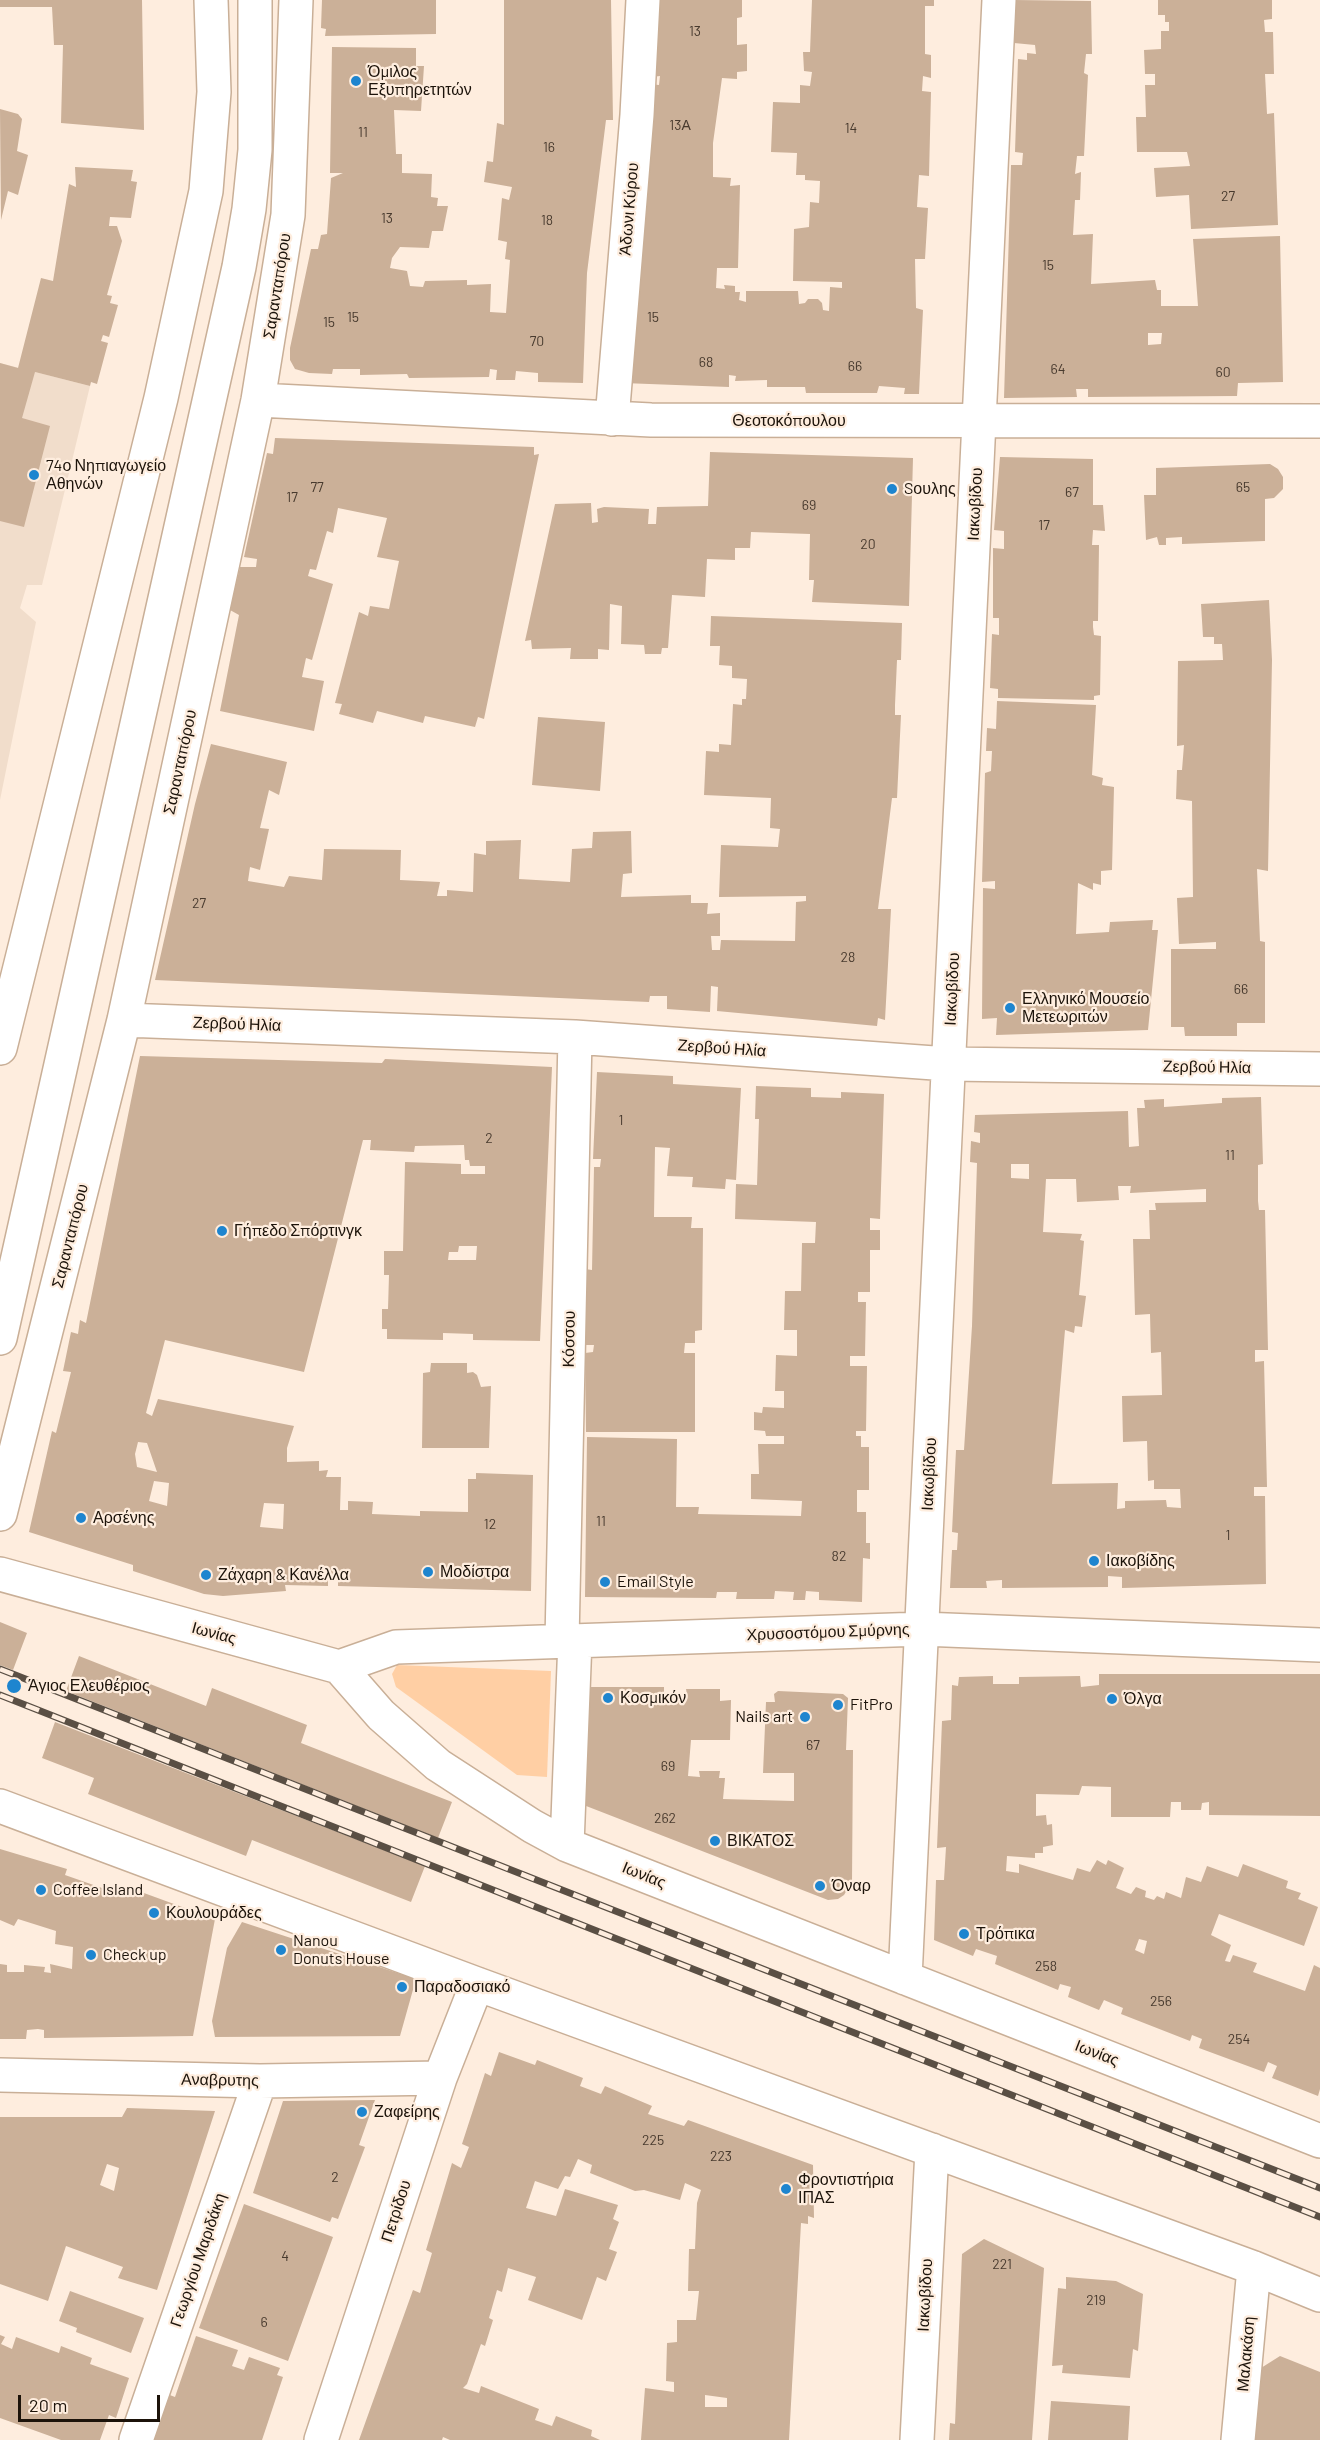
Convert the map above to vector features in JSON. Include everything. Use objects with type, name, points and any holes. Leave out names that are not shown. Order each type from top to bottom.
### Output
[{"type":"street","points":[[1,1035],[161,398],[206,191],[213,92],[211,0]]},
{"type":"street","points":[[0,1338],[238,267],[249,209],[255,150],[255,0]]},
{"type":"street","name":"Σαρανταπόρου","points":[[0,1514],[124,1020],[258,400],[288,215],[296,0]]},
{"type":"street","name":"Άδωνι Κύρου","points":[[612,419],[637,115],[643,0]]},
{"type":"street","name":"Ιακωβίδου","points":[[905,1978],[999,0]]},
{"type":"street","name":"Θεοτοκόπουλου","points":[[258,400],[612,419],[1320,421]]},
{"type":"street","name":"Ζερβού Ηλία","points":[[124,1020],[575,1037],[948,1064],[1320,1069]]},
{"type":"street","name":"Κόσσου","points":[[567,1845],[575,1037]]},
{"type":"street","name":"Ιωνίας","points":[[0,1574],[339,1667],[381,1714],[438,1765],[532,1826],[567,1845],[1320,2141]]},
{"type":"street","name":"Χρυσοστόμου Σμύρνης","points":[[339,1667],[396,1647],[922,1629],[1320,1645]]},
{"type":"street","points":[[0,1806],[477,1984],[1254,2268],[1320,2295]]},
{"type":"street","name":"Πετρίδου","points":[[321,2440],[440,2078],[477,1984]]},
{"type":"street","name":"Αναβρυτης","points":[[0,2075],[260,2081],[440,2078]]},
{"type":"street","name":"Γεωργίου Μαριδάκη","points":[[136,2440],[260,2081]]},
{"type":"street","name":"Ιακωβίδου","points":[[917,2440],[932,2150]]},
{"type":"street","name":"Μαλακάση","points":[[1238,2440],[1254,2268]]},
{"type":"shaded area","name":"74ο Νηπιαγωγείο Αθηνών","points":[[0,363],[90,386],[42,585],[27,585],[20,608],[36,622],[0,800]]},
{"type":"shaded area","points":[[397,1665],[551,1671],[547,1777],[517,1775],[396,1687],[392,1674]]},
{"type":"building","points":[[0,0],[142,0],[144,130],[61,123],[63,45],[54,45],[52,7],[0,7]]},
{"type":"building","points":[[322,0],[436,0],[436,34],[325,36],[326,29],[321,28]]},
{"type":"building","points":[[504,0],[611,0],[613,120],[606,120],[587,273],[583,383],[538,382],[538,373],[516,371],[515,380],[496,380],[497,370],[490,369],[489,377],[409,378],[407,374],[360,375],[360,369],[333,369],[332,374],[309,373],[295,369],[290,360],[290,348],[311,249],[318,249],[321,235],[327,234],[331,178],[343,173],[330,173],[332,47],[416,48],[416,66],[424,66],[421,111],[394,110],[396,154],[402,154],[402,173],[432,174],[431,197],[438,198],[437,206],[448,206],[443,231],[432,231],[429,248],[400,247],[392,258],[390,268],[407,271],[410,286],[423,287],[425,281],[467,280],[467,285],[491,284],[490,312],[506,313],[510,260],[505,259],[507,242],[498,240],[502,198],[509,200],[512,187],[484,182],[487,161],[493,162],[497,123],[504,125]]},
{"type":"building","points":[[653,0],[742,0],[742,17],[737,18],[737,45],[747,44],[747,71],[737,72],[737,79],[722,78],[713,143],[713,177],[731,178],[730,186],[740,185],[738,268],[717,268],[716,288],[725,289],[724,285],[735,286],[735,292],[740,292],[739,300],[746,302],[746,291],[798,291],[799,304],[805,303],[808,299],[818,299],[822,303],[823,310],[829,311],[830,287],[842,288],[842,282],[793,281],[794,229],[809,227],[810,202],[819,203],[820,181],[805,180],[805,175],[796,175],[797,153],[771,152],[773,102],[800,103],[800,85],[810,86],[812,72],[804,71],[803,52],[810,52],[812,0],[934,0],[934,6],[925,6],[925,54],[931,55],[931,78],[923,76],[922,91],[931,92],[929,176],[919,175],[917,207],[928,208],[925,259],[915,259],[916,308],[923,310],[919,394],[904,394],[905,388],[879,386],[877,393],[806,393],[805,387],[767,387],[767,380],[735,381],[736,376],[729,375],[729,387],[623,383],[650,84],[659,85],[660,76],[652,77]]},
{"type":"building","points":[[1015,0],[1091,1],[1092,54],[1086,54],[1084,73],[1088,75],[1084,156],[1077,156],[1075,174],[1081,172],[1080,200],[1075,200],[1073,235],[1093,234],[1091,284],[1155,280],[1157,290],[1161,290],[1161,306],[1198,306],[1193,239],[1280,236],[1283,382],[1238,383],[1237,396],[1088,397],[1088,389],[1076,389],[1077,397],[1004,398],[1011,165],[1022,165],[1023,153],[1015,152],[1018,59],[1027,60],[1027,53],[1036,54],[1035,45],[1014,43]],"holes":[[[1148,333],[1162,333],[1161,344],[1148,345]]]},
{"type":"building","points":[[1158,0],[1272,0],[1272,19],[1264,20],[1265,32],[1273,32],[1274,74],[1265,74],[1267,114],[1274,113],[1278,225],[1191,229],[1189,195],[1156,197],[1154,168],[1190,166],[1187,152],[1137,152],[1136,117],[1146,117],[1145,85],[1155,85],[1155,74],[1145,74],[1144,50],[1161,49],[1161,31],[1169,31],[1169,22],[1165,22],[1165,15],[1158,15]]},
{"type":"building","points":[[0,109],[18,114],[22,119],[17,151],[28,155],[18,195],[8,191],[1,220]]},
{"type":"building","points":[[75,167],[133,170],[131,181],[137,182],[131,218],[110,217],[109,226],[117,226],[122,241],[107,295],[112,296],[110,303],[118,305],[109,337],[103,335],[101,341],[108,343],[97,384],[91,382],[90,386],[35,372],[22,418],[50,426],[24,527],[0,521],[0,363],[18,368],[41,278],[53,281],[69,184],[76,187]]},
{"type":"building","points":[[275,438],[534,447],[534,455],[539,454],[484,719],[478,717],[475,727],[425,716],[423,723],[377,711],[373,723],[339,714],[342,704],[335,703],[359,612],[368,616],[370,606],[389,609],[399,561],[377,557],[387,518],[338,508],[333,533],[327,531],[316,570],[310,569],[308,576],[333,584],[312,660],[306,658],[302,677],[324,681],[314,731],[220,711],[239,615],[230,610],[240,567],[256,567],[257,559],[244,557],[267,453],[273,454]]},
{"type":"building","points":[[710,452],[913,458],[909,606],[812,602],[814,580],[809,580],[810,534],[751,532],[750,548],[735,548],[735,560],[707,559],[705,597],[672,595],[668,648],[662,648],[661,654],[645,654],[644,645],[621,644],[622,606],[610,604],[609,650],[598,649],[598,659],[570,659],[571,648],[532,649],[531,640],[525,641],[555,504],[591,503],[592,523],[598,522],[597,509],[604,507],[649,509],[648,524],[656,524],[657,507],[708,506]]},
{"type":"building","points":[[1000,457],[1093,459],[1093,505],[1103,505],[1105,531],[1093,530],[1092,545],[1099,545],[1098,621],[1093,621],[1093,627],[1094,635],[1101,636],[1100,695],[1094,696],[1094,700],[998,698],[998,689],[990,688],[992,634],[999,635],[999,618],[993,618],[993,548],[1004,549],[1004,531],[994,530]]},
{"type":"building","points":[[1270,464],[1278,469],[1283,477],[1283,489],[1274,498],[1265,499],[1265,541],[1182,544],[1182,537],[1166,538],[1166,545],[1159,545],[1157,537],[1146,540],[1144,495],[1156,495],[1156,468]]},
{"type":"building","points":[[1269,600],[1272,660],[1268,871],[1257,869],[1260,941],[1265,942],[1265,1023],[1237,1023],[1237,1036],[1185,1036],[1184,1027],[1171,1027],[1171,949],[1216,949],[1216,942],[1179,944],[1177,898],[1193,897],[1192,801],[1176,799],[1177,770],[1182,770],[1184,745],[1177,746],[1178,661],[1223,660],[1222,644],[1214,644],[1214,637],[1203,637],[1201,604]]},
{"type":"building","points":[[711,616],[902,623],[901,660],[897,660],[895,705],[895,715],[901,715],[897,798],[892,798],[878,909],[891,909],[885,1020],[878,1018],[877,1026],[717,1011],[718,987],[711,986],[710,1012],[667,1009],[667,996],[650,996],[649,1002],[155,980],[211,744],[287,762],[279,795],[269,790],[260,828],[269,829],[260,870],[250,867],[248,881],[284,887],[289,876],[322,880],[324,849],[401,850],[400,880],[440,882],[437,896],[447,896],[447,890],[473,892],[474,853],[486,855],[486,841],[521,840],[519,879],[570,882],[572,849],[592,848],[593,832],[631,831],[632,873],[623,874],[621,897],[691,895],[691,903],[708,903],[707,914],[720,913],[720,936],[711,936],[712,950],[720,950],[721,940],[795,941],[796,902],[806,901],[806,896],[719,897],[721,845],[778,847],[780,829],[770,828],[771,798],[704,795],[706,751],[719,752],[719,744],[731,745],[733,704],[742,705],[742,699],[746,699],[747,679],[732,678],[732,666],[719,665],[720,646],[710,646]]},
{"type":"building","points":[[997,701],[1096,705],[1092,775],[1103,778],[1102,785],[1114,787],[1112,870],[1101,871],[1101,885],[1093,883],[1093,890],[1078,883],[1076,934],[1109,932],[1110,922],[1153,920],[1152,930],[1158,930],[1148,1030],[996,1035],[997,1018],[982,1019],[983,888],[995,889],[995,881],[982,882],[985,773],[991,771],[992,751],[986,751],[987,728],[996,729]]},
{"type":"building","points":[[538,717],[605,722],[600,791],[532,785]]},
{"type":"building","points":[[140,1056],[382,1063],[385,1059],[552,1067],[540,1341],[473,1340],[473,1334],[443,1333],[443,1340],[387,1339],[387,1329],[382,1329],[382,1309],[388,1309],[389,1275],[384,1275],[384,1251],[403,1251],[405,1162],[461,1164],[461,1174],[485,1174],[485,1166],[470,1166],[469,1160],[465,1160],[464,1145],[415,1146],[414,1152],[370,1150],[371,1140],[363,1140],[304,1372],[165,1340],[146,1413],[152,1416],[158,1399],[294,1426],[287,1448],[287,1462],[319,1461],[319,1471],[328,1470],[326,1477],[341,1477],[340,1510],[348,1510],[348,1501],[373,1502],[372,1514],[420,1516],[420,1511],[468,1512],[468,1479],[476,1479],[476,1473],[533,1475],[531,1591],[338,1586],[338,1580],[328,1580],[328,1586],[285,1585],[286,1591],[223,1596],[204,1594],[133,1571],[133,1565],[29,1532],[52,1431],[56,1433],[71,1372],[63,1371],[71,1332],[78,1334],[80,1320],[86,1323]],"holes":[[[459,1246],[477,1246],[476,1260],[448,1260],[449,1252],[458,1252]],[[138,1442],[147,1443],[157,1472],[137,1467],[135,1454]],[[154,1481],[169,1483],[167,1506],[149,1501]],[[264,1503],[284,1504],[283,1529],[260,1527]]]},
{"type":"building","points":[[597,1072],[673,1076],[673,1084],[741,1088],[736,1180],[726,1179],[725,1189],[692,1187],[693,1177],[667,1176],[670,1148],[655,1147],[654,1217],[692,1217],[691,1228],[703,1228],[702,1330],[695,1331],[695,1343],[685,1343],[684,1353],[695,1353],[695,1432],[586,1432],[585,1353],[593,1352],[594,1345],[585,1345],[585,1269],[592,1270],[594,1167],[600,1167],[601,1159],[593,1159]]},
{"type":"building","points":[[756,1086],[811,1088],[811,1097],[841,1098],[841,1092],[884,1094],[880,1219],[870,1218],[870,1230],[880,1230],[880,1250],[870,1250],[870,1292],[858,1292],[858,1302],[866,1302],[865,1356],[850,1356],[850,1366],[867,1366],[866,1431],[856,1431],[856,1436],[861,1436],[861,1447],[869,1447],[869,1490],[857,1490],[857,1512],[866,1512],[866,1543],[870,1543],[870,1559],[863,1558],[862,1602],[819,1600],[819,1592],[806,1591],[805,1600],[793,1600],[794,1592],[775,1591],[774,1599],[736,1599],[737,1592],[717,1592],[716,1598],[585,1597],[587,1437],[677,1439],[676,1507],[699,1507],[698,1514],[801,1516],[802,1501],[751,1499],[751,1474],[759,1474],[758,1444],[784,1444],[784,1436],[766,1436],[765,1431],[754,1430],[754,1412],[762,1413],[763,1407],[784,1408],[784,1391],[775,1391],[776,1355],[797,1356],[797,1330],[784,1330],[785,1291],[801,1291],[802,1243],[815,1243],[816,1222],[735,1219],[736,1184],[757,1185],[759,1119],[755,1119]]},
{"type":"building","points":[[1261,1097],[1263,1164],[1258,1165],[1258,1201],[1259,1210],[1265,1210],[1268,1350],[1255,1350],[1255,1362],[1264,1361],[1267,1487],[1254,1487],[1254,1496],[1265,1496],[1266,1584],[1122,1588],[1122,1577],[1108,1576],[1108,1587],[1002,1588],[1002,1580],[986,1581],[987,1588],[950,1588],[952,1550],[957,1550],[958,1533],[952,1532],[956,1450],[964,1450],[972,1326],[977,1163],[970,1162],[971,1141],[980,1143],[980,1133],[974,1132],[975,1115],[1128,1111],[1129,1147],[1139,1146],[1137,1108],[1145,1108],[1144,1100],[1164,1099],[1164,1107],[1222,1103],[1222,1098]],"holes":[[[1011,1164],[1029,1164],[1029,1179],[1011,1178]],[[1046,1179],[1076,1179],[1077,1202],[1119,1200],[1118,1186],[1131,1186],[1130,1193],[1206,1189],[1206,1202],[1155,1203],[1156,1210],[1149,1210],[1150,1239],[1133,1239],[1135,1315],[1150,1314],[1151,1353],[1161,1352],[1162,1395],[1122,1396],[1123,1442],[1147,1441],[1148,1481],[1154,1480],[1154,1489],[1180,1489],[1181,1508],[1167,1507],[1166,1500],[1125,1501],[1125,1508],[1117,1509],[1118,1483],[1052,1484],[1065,1330],[1074,1333],[1075,1326],[1082,1327],[1086,1296],[1079,1295],[1084,1241],[1080,1240],[1082,1234],[1043,1232]]]},
{"type":"building","points":[[431,1363],[467,1363],[467,1373],[473,1372],[477,1375],[481,1387],[491,1386],[489,1448],[422,1448],[423,1373],[430,1372]]},
{"type":"building","points":[[0,1622],[27,1633],[13,1670],[0,1665]]},
{"type":"building","points":[[79,1656],[206,1706],[212,1688],[307,1725],[301,1743],[452,1802],[438,1838],[66,1691]]},
{"type":"building","points":[[1099,1674],[1320,1674],[1320,1816],[1209,1815],[1209,1802],[1202,1803],[1201,1810],[1181,1810],[1181,1802],[1171,1802],[1170,1817],[1111,1817],[1111,1787],[1082,1786],[1079,1795],[1036,1794],[1036,1816],[1046,1815],[1047,1825],[1052,1824],[1053,1845],[1043,1847],[1043,1853],[1035,1853],[1035,1858],[1007,1856],[1006,1871],[1019,1873],[1019,1864],[1073,1880],[1077,1868],[1090,1872],[1097,1860],[1106,1865],[1108,1860],[1124,1868],[1116,1888],[1131,1894],[1136,1887],[1146,1891],[1145,1897],[1154,1900],[1157,1896],[1164,1899],[1166,1892],[1181,1898],[1186,1877],[1201,1882],[1207,1866],[1238,1877],[1243,1864],[1288,1881],[1286,1888],[1301,1893],[1298,1899],[1318,1907],[1304,1946],[1219,1914],[1211,1935],[1231,1945],[1225,1961],[1230,1962],[1233,1955],[1257,1963],[1253,1972],[1305,1991],[1314,1965],[1320,1968],[1320,2089],[1318,2096],[1272,2078],[1277,2066],[1268,2062],[1264,2072],[1199,2048],[1202,2039],[1192,2035],[1190,2041],[1121,2014],[1123,2008],[1104,2000],[1099,2010],[1068,1997],[1071,1987],[1060,1984],[1058,1990],[995,1964],[997,1956],[976,1949],[973,1956],[934,1940],[936,1880],[944,1880],[946,1847],[937,1848],[942,1721],[951,1720],[952,1685],[958,1686],[959,1677],[993,1676],[993,1684],[1019,1684],[1019,1677],[1080,1676],[1081,1687],[1099,1685]],"holes":[[[1139,1939],[1147,1941],[1144,1954],[1135,1950]]]},
{"type":"building","points":[[587,1687],[664,1687],[664,1697],[687,1695],[686,1689],[720,1689],[720,1701],[731,1700],[730,1740],[691,1740],[688,1776],[700,1777],[699,1771],[720,1771],[719,1778],[725,1778],[723,1799],[794,1801],[794,1773],[763,1773],[766,1702],[775,1702],[774,1694],[778,1691],[843,1694],[848,1698],[846,1750],[853,1750],[852,1882],[844,1895],[838,1899],[828,1900],[581,1804]]},
{"type":"building","points":[[55,1722],[425,1866],[411,1902],[252,1840],[246,1856],[88,1794],[94,1778],[42,1758]]},
{"type":"building","points":[[0,1849],[67,1869],[65,1875],[122,1895],[131,1897],[133,1889],[215,1919],[193,2036],[44,2038],[44,2030],[38,2029],[27,2030],[26,2039],[0,2039],[0,1964],[7,1965],[7,1972],[24,1972],[24,1965],[45,1967],[44,1972],[51,1973],[50,1964],[72,1969],[73,1947],[55,1944],[56,1931],[18,1919],[14,1926],[0,1920]]},
{"type":"building","points":[[242,1922],[416,1979],[400,2036],[215,2037],[212,2021],[227,1948]]},
{"type":"building","points":[[499,2052],[535,2065],[537,2060],[583,2078],[580,2086],[601,2094],[605,2086],[652,2106],[648,2114],[684,2126],[688,2120],[813,2165],[814,2218],[808,2216],[808,2224],[801,2223],[789,2440],[641,2440],[645,2388],[674,2392],[674,2382],[666,2381],[667,2343],[677,2342],[677,2320],[696,2320],[699,2291],[688,2291],[689,2249],[695,2249],[697,2203],[701,2190],[685,2183],[680,2200],[644,2190],[635,2191],[590,2173],[592,2165],[578,2159],[570,2177],[565,2176],[558,2189],[535,2181],[526,2208],[556,2216],[565,2189],[618,2205],[613,2219],[619,2222],[609,2249],[617,2252],[606,2281],[597,2277],[582,2320],[528,2300],[536,2277],[508,2268],[502,2292],[497,2290],[489,2318],[493,2320],[485,2346],[481,2344],[467,2384],[463,2388],[479,2393],[481,2386],[539,2409],[535,2420],[552,2426],[556,2416],[592,2430],[591,2436],[600,2440],[450,2440],[443,2437],[442,2440],[359,2440],[413,2290],[420,2293],[432,2253],[426,2250],[452,2163],[461,2168],[469,2147],[462,2144],[485,2073],[491,2076]],"holes":[[[705,2395],[727,2398],[727,2407],[705,2407]]]},
{"type":"building","points":[[375,2100],[359,2145],[365,2147],[338,2219],[332,2217],[330,2222],[253,2193],[283,2101]]},
{"type":"building","points":[[127,2108],[215,2111],[157,2290],[118,2278],[123,2267],[66,2246],[48,2301],[0,2284],[0,2117],[122,2117]],"holes":[[[107,2164],[119,2168],[114,2191],[100,2185]]]},
{"type":"building","points":[[244,2204],[333,2237],[288,2361],[199,2328]]},
{"type":"building","points":[[984,2239],[1044,2268],[1032,2440],[949,2440],[950,2423],[955,2424],[962,2254]]},
{"type":"building","points":[[1066,2277],[1116,2281],[1143,2294],[1138,2351],[1133,2349],[1130,2378],[1062,2373],[1063,2365],[1052,2366],[1058,2288],[1066,2289]]},
{"type":"building","points":[[70,2291],[144,2318],[131,2353],[76,2332],[77,2328],[59,2321]]},
{"type":"building","points":[[0,2335],[5,2337],[1,2344],[12,2349],[16,2337],[59,2353],[61,2346],[92,2358],[90,2364],[129,2378],[116,2418],[109,2415],[100,2440],[61,2440],[0,2418]]},
{"type":"building","points":[[196,2336],[238,2350],[232,2366],[244,2370],[249,2357],[280,2368],[277,2375],[283,2377],[262,2440],[151,2440],[167,2394],[175,2397]]},
{"type":"building","points":[[1280,2356],[1320,2372],[1320,2440],[1254,2440],[1261,2368]]},
{"type":"building","points":[[1051,2401],[1130,2406],[1128,2440],[1048,2440]]},
{"type":"railway","points":[[0,1669],[1320,2188]]},
{"type":"railway","points":[[0,1695],[1320,2217]]},
{"type":"place","name":"Όμιλος Εξυπηρετητών","points":[[356,81]]},
{"type":"place","name":"74ο Νηπιαγωγείο Αθηνών","points":[[34,475]]},
{"type":"place","name":"Sουλης","points":[[892,489]]},
{"type":"place","name":"Ελληνικό Μουσείο Μετεωριτών","points":[[1010,1008]]},
{"type":"place","name":"Γήπεδο Σπόρτινγκ","points":[[222,1231]]},
{"type":"place","name":"Αρσένης","points":[[81,1518]]},
{"type":"place","name":"Ιακοβίδης","points":[[1094,1561]]},
{"type":"place","name":"Μοδίστρα","points":[[428,1572]]},
{"type":"place","name":"Ζάχαρη & Κανέλλα","points":[[206,1575]]},
{"type":"place","name":"Email Style","points":[[605,1582]]},
{"type":"place","name":"Άγιος Ελευθέριος","points":[[14,1686]]},
{"type":"place","name":"Κοσμικόν","points":[[608,1698]]},
{"type":"place","name":"Όλγα","points":[[1112,1699]]},
{"type":"place","name":"FitPro","points":[[838,1705]]},
{"type":"place","name":"Nails art","points":[[805,1717]]},
{"type":"place","name":"ΒΙΚΑΤΟΣ","points":[[715,1841]]},
{"type":"place","name":"Όναρ","points":[[820,1886]]},
{"type":"place","name":"Coffee Island","points":[[41,1890]]},
{"type":"place","name":"Κουλουράδες","points":[[154,1913]]},
{"type":"place","name":"Τρόπικα","points":[[964,1934]]},
{"type":"place","name":"Nanou Donuts House","points":[[281,1950]]},
{"type":"place","name":"Check up","points":[[91,1955]]},
{"type":"place","name":"Παραδοσιακό","points":[[402,1987]]},
{"type":"place","name":"Ζαφείρης","points":[[362,2112]]},
{"type":"place","name":"Φροντιστήρια ΙΠΑΣ","points":[[786,2189]]}]
